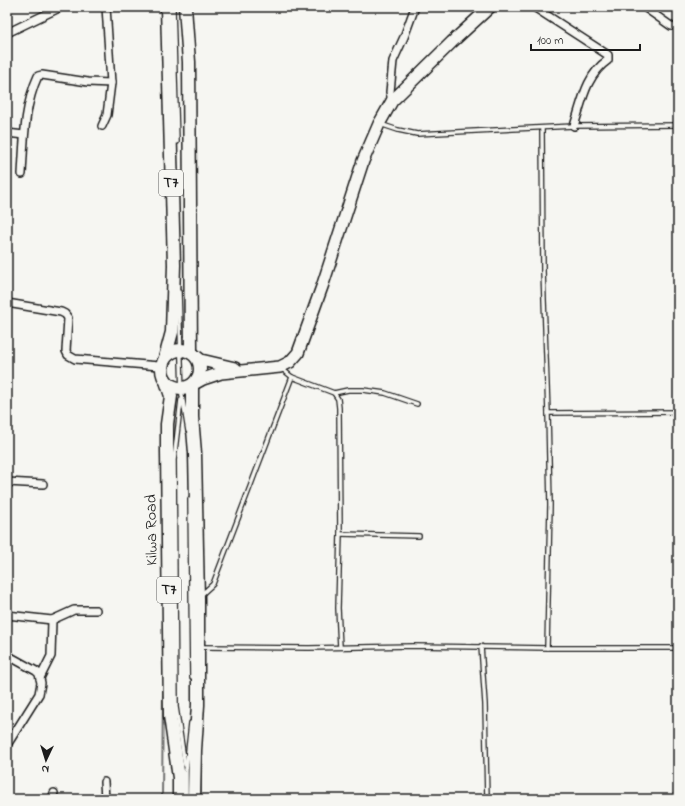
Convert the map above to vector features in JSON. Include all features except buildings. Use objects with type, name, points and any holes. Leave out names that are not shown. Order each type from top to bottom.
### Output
[{"type":"highway","name":"T7","points":[[164,370],[172,332],[174,265],[167,7]]},
{"type":"highway","name":"T7","points":[[186,7],[189,62],[186,351],[196,356],[200,363],[201,372],[198,379],[185,389],[192,417],[196,453],[198,705],[194,799]]},
{"type":"highway","points":[[185,389],[171,385],[164,370],[173,351],[186,351]]},
{"type":"highway","name":"Kilwa Road","points":[[164,370],[171,396],[167,431],[170,716],[179,778],[179,799]]},
{"type":"main road","points":[[185,389],[203,379],[221,373],[280,367],[290,362],[298,353],[323,284],[363,161],[379,124],[392,102],[452,42],[490,7]]},
{"type":"main road","points":[[186,351],[201,360],[243,370]]},
{"type":"street","points":[[8,32],[61,7]]},
{"type":"street","points":[[102,126],[107,115],[110,82],[106,7]]},
{"type":"street","points":[[392,102],[390,92],[393,61],[415,7]]},
{"type":"street","points":[[534,7],[608,55],[608,60],[596,71],[588,83],[574,126]]},
{"type":"street","points":[[644,7],[672,26]]},
{"type":"street","points":[[22,174],[24,135],[30,96],[38,76],[42,75],[88,82],[110,82]]},
{"type":"street","points":[[7,134],[24,135]]},
{"type":"street","points":[[7,303],[61,312],[65,314],[68,318],[66,351],[68,355],[75,359],[159,366],[164,370]]},
{"type":"street","points":[[7,482],[43,484]]},
{"type":"street","points":[[7,615],[52,620],[74,610],[96,610]]},
{"type":"street","points":[[40,678],[51,656],[52,620]]},
{"type":"street","points":[[7,655],[36,670],[41,683],[39,694],[7,745]]},
{"type":"street","points":[[104,782],[105,799]]},
{"type":"lane","points":[[173,7],[177,145]]},
{"type":"lane","points":[[379,124],[417,134],[574,126],[678,125]]},
{"type":"lane","points":[[542,128],[543,271],[548,413],[550,538],[547,648]]},
{"type":"lane","points":[[178,247],[179,271]]},
{"type":"lane","points":[[179,286],[186,351],[185,389],[189,438]]},
{"type":"lane","points":[[280,367],[292,377],[334,393],[348,390],[364,390],[385,393],[417,404]]},
{"type":"lane","points":[[198,599],[202,593],[213,584],[292,377]]},
{"type":"lane","points":[[185,389],[176,438],[174,460],[176,707],[186,770]]},
{"type":"lane","points":[[334,393],[338,399],[339,408],[340,534],[338,608],[340,647]]},
{"type":"lane","points":[[548,413],[678,412]]},
{"type":"lane","points":[[190,492],[192,679]]},
{"type":"lane","points":[[340,534],[419,536]]},
{"type":"lane","points":[[198,646],[201,648],[481,646],[547,648],[678,648]]},
{"type":"lane","points":[[481,646],[485,704],[486,799]]},
{"type":"lane","points":[[186,799],[186,770],[192,717]]},
{"type":"waterway","points":[[162,799],[163,687]]},
{"type":"waterway","points":[[201,772],[201,799]]}]
